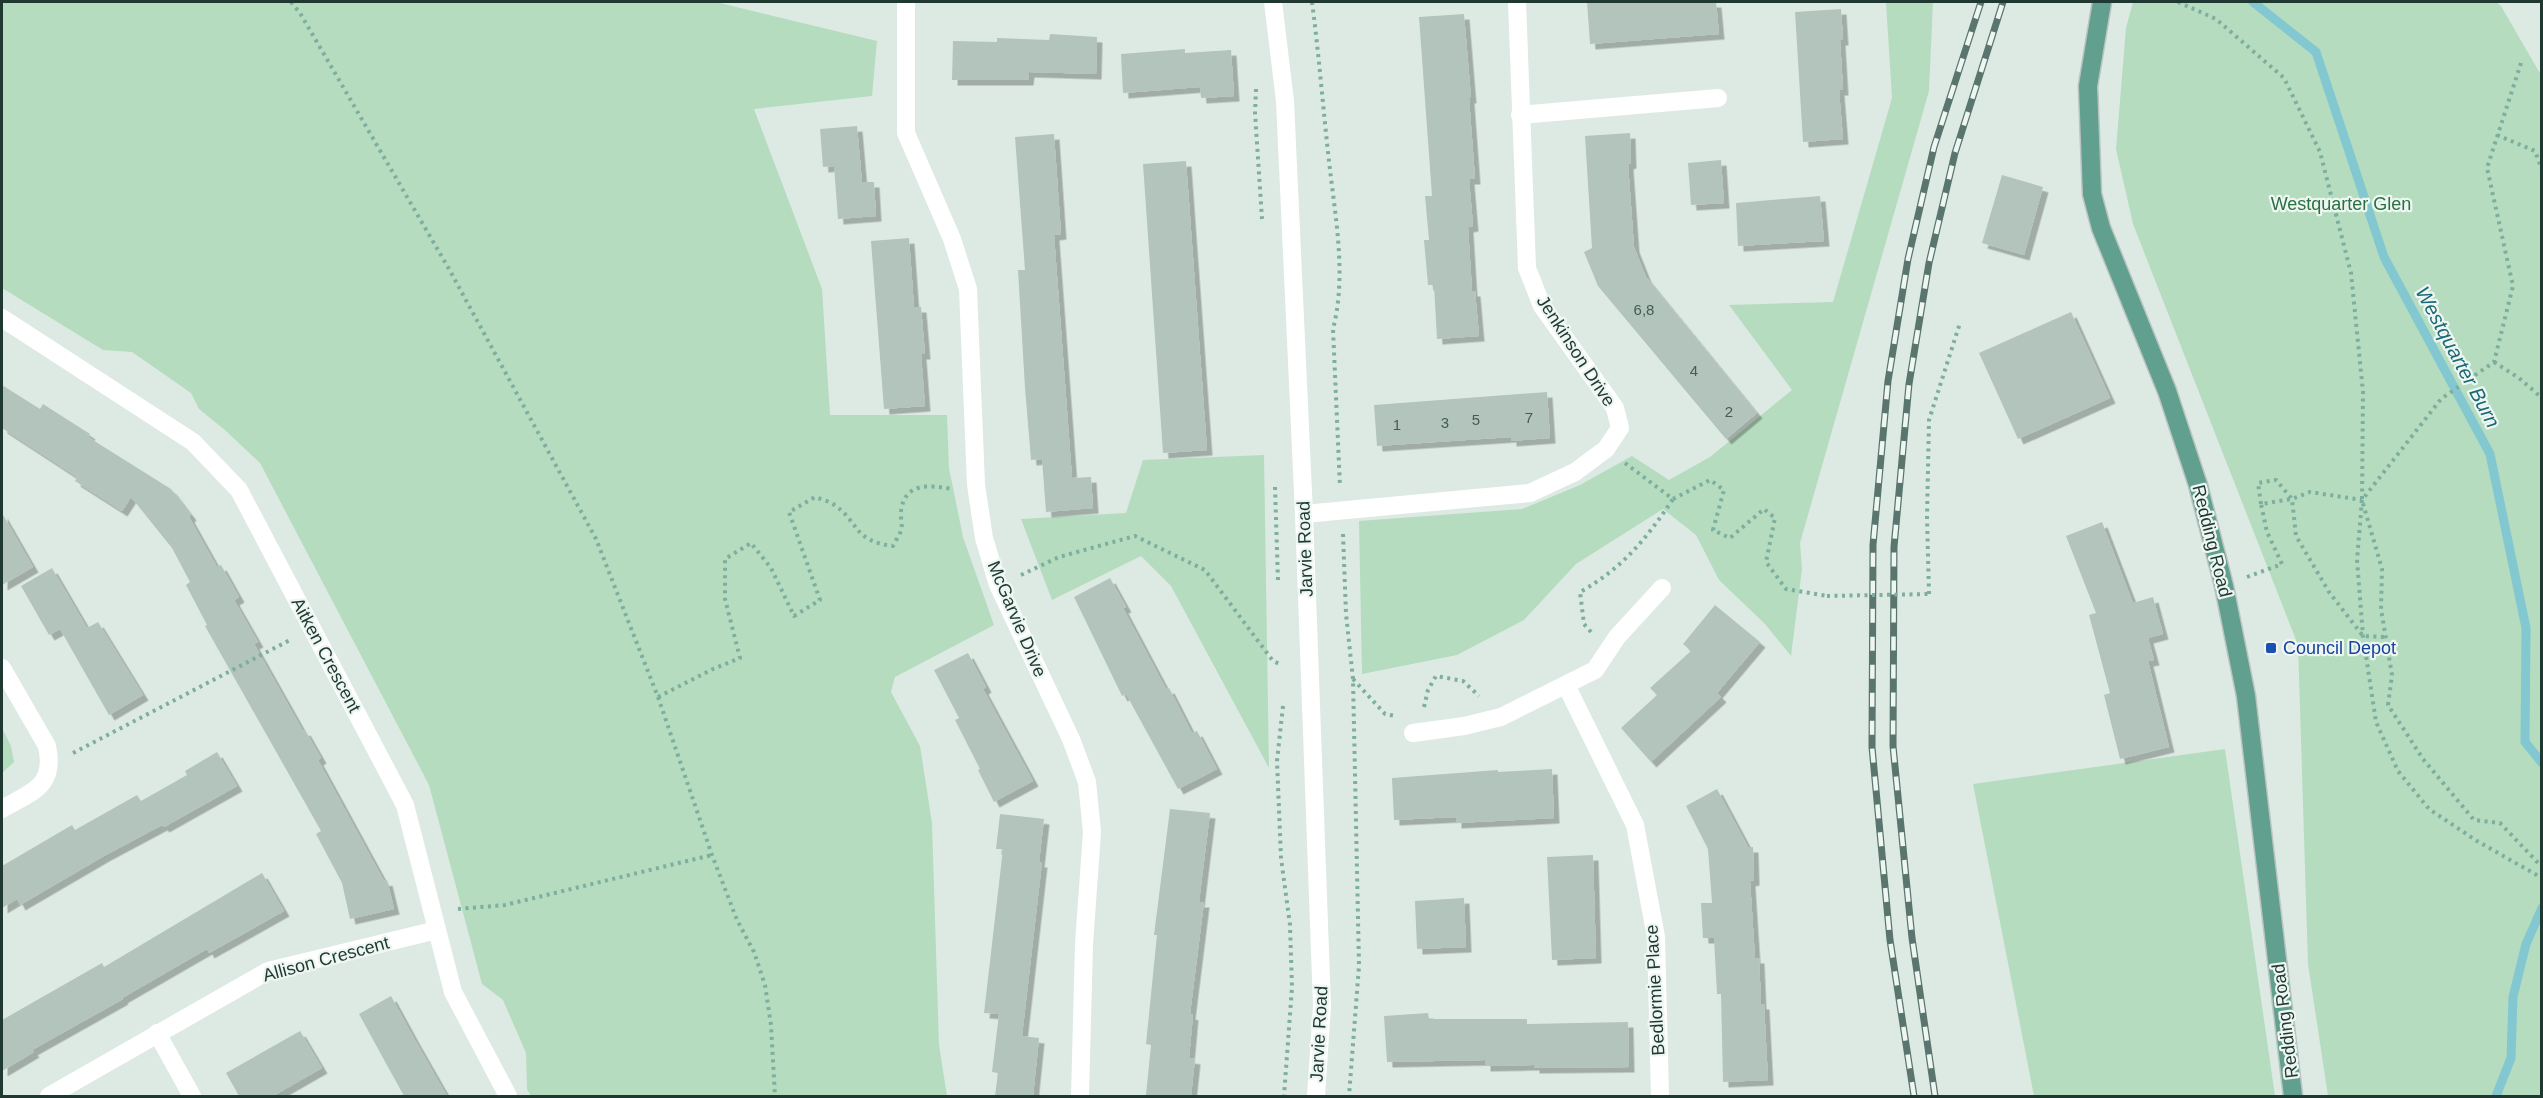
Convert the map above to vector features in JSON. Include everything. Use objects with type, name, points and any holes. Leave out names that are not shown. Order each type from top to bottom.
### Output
[{"type":"main road","name":"Redding Road","points":[[2102,2],[2088,86],[2092,194],[2101,228],[2167,391],[2198,485],[2224,585],[2246,696],[2293,1096]]},
{"type":"street","name":"McGarvie Drive","points":[[906,2],[906,133],[952,239],[968,289],[976,485],[984,538],[998,585],[1071,739],[1087,782],[1092,832],[1084,944],[1080,1096]]},
{"type":"street","name":"Jarvie Road","points":[[1273,2],[1285,101],[1304,514],[1322,1006],[1316,1096]]},
{"type":"street","name":"Jenkinson Drive","points":[[1304,514],[1530,493],[1575,472],[1606,449],[1620,428],[1615,408],[1542,306],[1527,268],[1517,2]]},
{"type":"street","points":[[1520,115],[1718,98]]},
{"type":"street","name":"Aitken Crescent","points":[[2,318],[194,442],[239,490],[405,805],[453,992],[508,1096]]},
{"type":"street","points":[[1413,733],[1464,726],[1501,717],[1595,670],[1613,643],[1662,588]]},
{"type":"street","points":[[2,668],[47,746],[50,760],[47,779],[35,790],[2,809]]},
{"type":"street","name":"Bedlormie Place","points":[[1566,685],[1635,825],[1656,938],[1660,1096]]},
{"type":"street","name":"Allison Crescent","points":[[49,1096],[268,971],[437,930]]},
{"type":"street","points":[[157,1033],[192,1096]]},
{"type":"path","points":[[291,2],[311,32],[449,269],[596,539],[658,697],[712,855],[737,920],[754,951],[765,985],[771,1025],[775,1096]]},
{"type":"path","points":[[1312,2],[1329,163],[1336,205],[1339,306],[1333,329],[1337,445],[1346,614],[1353,679],[1359,966],[1349,1096]]},
{"type":"path","points":[[2178,2],[2216,19],[2284,78],[2320,152],[2351,273],[2363,392],[2362,500],[2357,560],[2363,636],[2376,722],[2398,771],[2428,809],[2541,878]]},
{"type":"path","points":[[2362,500],[2441,399],[2494,362],[2513,286],[2487,168],[2521,63]]},
{"type":"path","points":[[1256,78],[1255,112],[1263,230]]},
{"type":"path","points":[[2497,135],[2535,151],[2541,170]]},
{"type":"path","points":[[1613,643],[1584,624],[1580,592],[1604,578],[1646,539],[1673,499],[1710,480],[1724,490],[1713,530],[1730,538],[1764,509],[1775,518],[1766,562],[1786,589],[1827,596],[1929,594],[1927,517],[1929,420],[1960,323]]},
{"type":"path","points":[[2494,362],[2519,378],[2541,398]]},
{"type":"path","points":[[1606,449],[1673,499]]},
{"type":"path","points":[[2224,585],[2282,564],[2267,532],[2258,483],[2276,480],[2292,499],[2296,536],[2329,592],[2363,636],[2385,637]]},
{"type":"path","points":[[658,697],[740,658],[725,599],[725,559],[751,543],[771,568],[794,616],[820,600],[789,512],[815,497],[833,504],[862,536],[878,544],[893,546],[902,530],[901,511],[906,494],[916,487],[932,485],[954,490],[976,485]]},
{"type":"path","points":[[1275,486],[1278,582]]},
{"type":"path","points":[[2261,504],[2292,499],[2310,492],[2362,500]]},
{"type":"path","points":[[2362,500],[2382,569],[2381,609],[2392,675],[2388,705],[2423,759],[2474,820],[2500,823],[2541,867]]},
{"type":"path","points":[[998,585],[1059,557],[1135,536],[1205,570],[1273,661],[1282,665]]},
{"type":"path","points":[[50,760],[71,754],[312,629]]},
{"type":"path","points":[[1281,653],[1282,677]]},
{"type":"path","points":[[1424,710],[1428,690],[1436,676],[1463,681],[1501,717]]},
{"type":"path","points":[[1353,679],[1385,714],[1396,717]]},
{"type":"path","points":[[1284,700],[1277,761],[1281,858],[1290,925],[1292,987],[1284,1096]]},
{"type":"path","points":[[432,909],[478,909],[505,905],[712,855]]},
{"type":"green space","points":[[2,2],[716,2],[877,41],[872,96],[754,109],[822,289],[830,415],[947,415],[949,468],[963,537],[994,625],[895,677],[891,692],[920,746],[932,823],[939,1045],[947,1096],[531,1096],[527,1089],[526,1053],[503,1000],[482,984],[429,785],[260,463],[199,409],[191,393],[132,352],[103,350],[2,288]]},
{"type":"green space","points":[[1886,2],[1933,2],[1929,91],[1800,543],[1802,569],[1791,656],[1765,624],[1719,580],[1696,535],[1663,509],[1576,564],[1524,620],[1457,655],[1362,674],[1359,521],[1522,509],[1580,485],[1632,456],[1669,480],[1710,457],[1792,390],[1729,305],[1833,302],[1892,98]]},
{"type":"green space","name":"Westquarter Glen","points":[[2133,2],[2496,2],[2501,6],[2541,75],[2541,1096],[2328,1096],[2308,964],[2298,645],[2133,224],[2116,149],[2126,28]]},
{"type":"green space","points":[[1264,455],[1269,768],[1171,586],[1141,556],[1052,600],[1021,519],[1126,513],[1143,460]]},
{"type":"green space","points":[[2,728],[11,746],[14,762],[2,773]]},
{"type":"green space","points":[[2225,749],[2275,1096],[2034,1096],[1973,784]]},
{"type":"building","points":[[1587,2],[1716,2],[1719,34],[1590,44]]},
{"type":"building","points":[[1841,9],[1843,90],[1839,90],[1843,139],[1803,142],[1795,12]]},
{"type":"building","points":[[1464,14],[1475,179],[1469,179],[1473,226],[1468,227],[1472,291],[1475,291],[1479,336],[1437,339],[1434,285],[1428,285],[1424,240],[1429,240],[1425,196],[1432,196],[1419,17]]},
{"type":"building","points":[[1050,34],[1097,37],[1096,74],[1029,72],[1028,80],[952,80],[953,41],[997,42],[997,38],[1049,40]]},
{"type":"building","points":[[1185,49],[1185,53],[1231,50],[1234,96],[1201,98],[1200,87],[1123,93],[1121,54]]},
{"type":"building","points":[[857,126],[862,182],[874,182],[876,216],[838,219],[834,166],[823,167],[820,129]]},
{"type":"building","points":[[1630,133],[1631,163],[1628,164],[1634,247],[1646,277],[1757,413],[1726,439],[1598,286],[1584,252],[1592,248],[1585,136]]},
{"type":"building","points":[[1054,134],[1061,234],[1054,235],[1072,478],[1091,477],[1093,508],[1046,512],[1042,459],[1031,460],[1025,388],[1018,270],[1025,270],[1015,137]]},
{"type":"building","points":[[1721,160],[1724,203],[1691,205],[1688,163]]},
{"type":"building","points":[[1186,161],[1207,450],[1163,453],[1143,164]]},
{"type":"building","points":[[2002,175],[2043,187],[2024,255],[1982,243]]},
{"type":"building","points":[[1820,196],[1824,241],[1738,246],[1736,203]]},
{"type":"building","points":[[909,238],[914,307],[921,307],[925,354],[921,354],[925,406],[884,409],[871,241]]},
{"type":"building","points":[[2071,312],[2110,398],[2018,439],[1979,353]]},
{"type":"building","points":[[2,385],[40,409],[43,404],[90,434],[88,437],[171,489],[191,515],[189,517],[217,567],[221,565],[239,597],[234,600],[258,642],[254,644],[303,731],[305,730],[321,758],[318,760],[384,881],[387,880],[394,909],[350,919],[342,883],[316,834],[321,831],[205,626],[207,625],[186,585],[190,582],[172,548],[131,497],[122,511],[75,481],[77,477],[2,428]]},
{"type":"building","points":[[1547,392],[1550,438],[1511,441],[1511,437],[1377,446],[1374,405]]},
{"type":"building","points":[[2,513],[33,567],[2,585]]},
{"type":"building","points":[[2102,522],[2133,603],[2153,597],[2163,634],[2148,638],[2154,660],[2148,661],[2169,747],[2120,759],[2104,695],[2110,693],[2089,615],[2096,613],[2066,536]]},
{"type":"building","points":[[52,568],[87,628],[98,622],[143,695],[109,715],[60,629],[49,635],[21,586]]},
{"type":"building","points":[[1110,578],[1126,607],[1123,608],[1166,689],[1169,688],[1192,733],[1197,731],[1217,769],[1178,789],[1126,694],[1122,696],[1074,597]]},
{"type":"building","points":[[1715,605],[1760,642],[1717,693],[1721,697],[1651,762],[1621,728],[1657,695],[1650,688],[1691,651],[1683,644]]},
{"type":"building","points":[[968,653],[986,687],[983,689],[1033,781],[994,802],[955,720],[959,718],[934,670]]},
{"type":"building","points":[[217,752],[237,786],[164,827],[162,825],[104,856],[20,905],[17,899],[2,908],[2,866],[72,825],[75,830],[137,795],[141,801],[187,775],[185,771]]},
{"type":"building","points":[[1552,769],[1554,818],[1456,823],[1456,817],[1394,820],[1392,778],[1498,770],[1498,772]]},
{"type":"building","points":[[1717,789],[1748,847],[1753,847],[1754,880],[1750,881],[1755,958],[1759,958],[1761,1004],[1764,1004],[1768,1080],[1723,1082],[1721,994],[1717,994],[1714,938],[1703,938],[1701,903],[1712,903],[1708,849],[1686,806]]},
{"type":"building","points":[[1170,809],[1210,813],[1199,902],[1204,902],[1190,1014],[1193,1015],[1189,1058],[1195,1059],[1191,1096],[1146,1095],[1151,1045],[1146,1044],[1157,935],[1154,935]]},
{"type":"building","points":[[1000,814],[1044,819],[1039,862],[1042,862],[1022,1036],[1039,1038],[1033,1096],[995,1096],[998,1073],[992,1072],[999,1014],[984,1013],[1003,849],[996,849]]},
{"type":"building","points":[[1593,855],[1596,958],[1552,960],[1547,857]]},
{"type":"building","points":[[262,873],[284,911],[209,953],[207,949],[32,1050],[34,1052],[2,1071],[2,1020],[102,963],[104,967]]},
{"type":"building","points":[[1464,898],[1466,947],[1417,949],[1415,901]]},
{"type":"building","points":[[391,996],[447,1096],[404,1096],[359,1014]]},
{"type":"building","points":[[1428,1013],[1429,1019],[1527,1019],[1527,1024],[1628,1022],[1629,1067],[1485,1066],[1485,1060],[1387,1062],[1384,1016]]},
{"type":"building","points":[[300,1031],[322,1068],[273,1096],[239,1096],[226,1073]]},
{"type":"waterway","name":"Westquarter Burn","points":[[2253,2],[2316,52],[2384,257],[2490,454],[2526,628],[2525,742],[2542,763]]},
{"type":"waterway","points":[[2496,1096],[2511,1058],[2513,997],[2526,944],[2542,908]]},
{"type":"railway","points":[[1914,1096],[1890,940],[1872,747],[1873,545],[1888,381],[1908,259],[1934,147],[1981,2]]},
{"type":"railway","points":[[1935,1096],[1912,938],[1893,746],[1894,547],[1909,384],[1929,263],[1955,153],[2003,2]]},
{"type":"place","name":"Council Depot","points":[[2271,648]]}]
